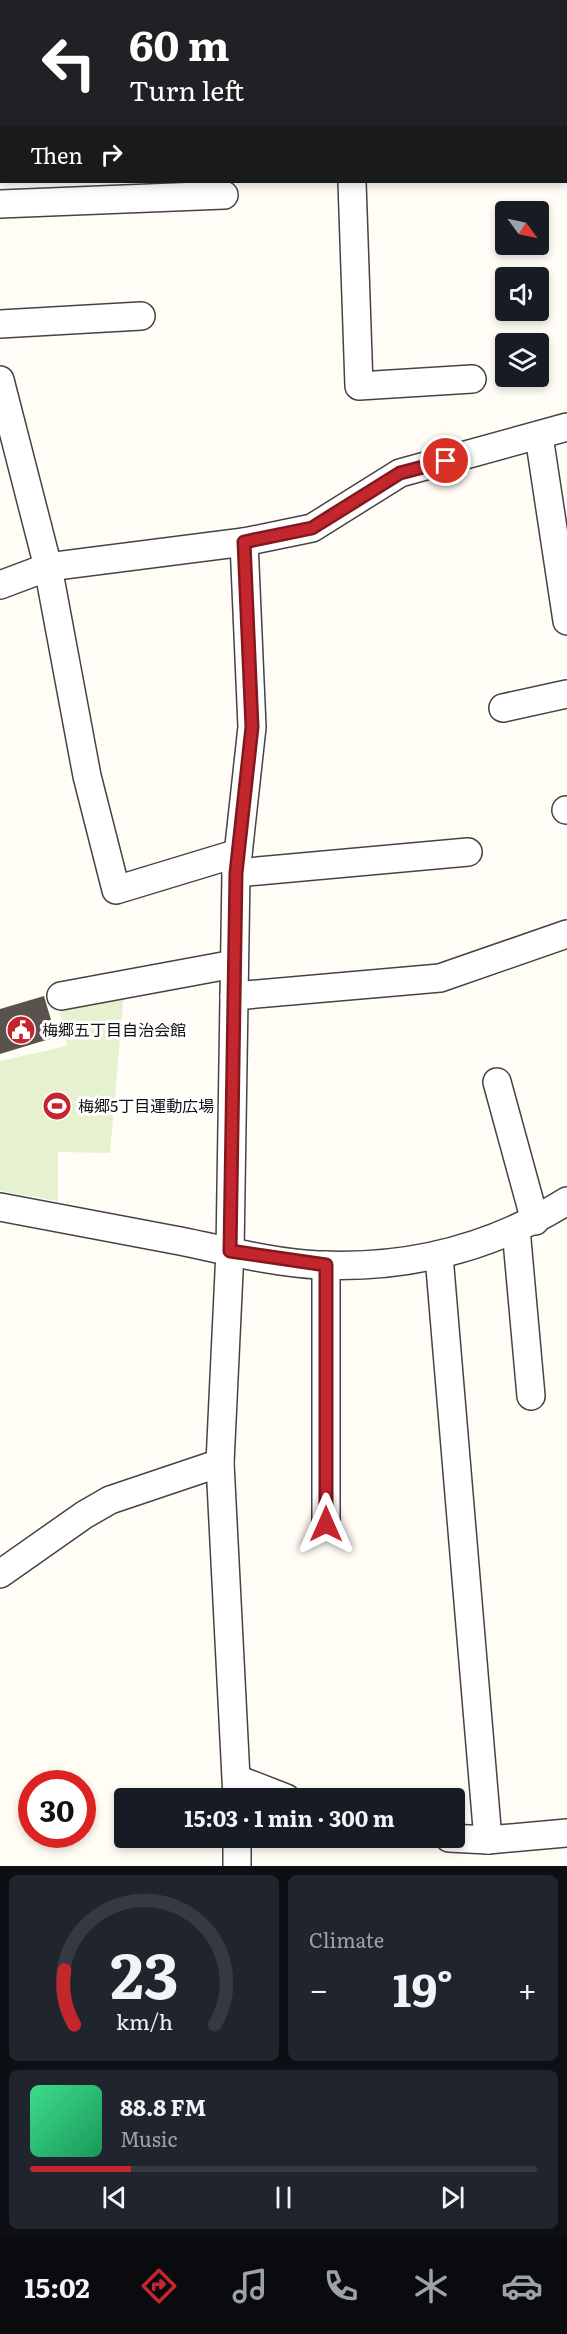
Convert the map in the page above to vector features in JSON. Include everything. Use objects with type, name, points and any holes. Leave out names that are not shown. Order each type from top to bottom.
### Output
[{"type":"street","points":[[352,183],[358,387],[472,379]]},
{"type":"street","points":[[0,204],[224,195]]},
{"type":"street","points":[[0,324],[141,316]]},
{"type":"street","points":[[0,380],[48,567],[87,776],[116,890],[237,863],[468,852]]},
{"type":"street","points":[[0,585],[48,567],[244,542],[312,528],[400,473],[567,427]]},
{"type":"street","points":[[539,436],[567,621]]},
{"type":"street","points":[[237,1788],[220,1463],[230,1251],[237,863],[252,727],[244,542]]},
{"type":"street","points":[[503,708],[567,694]]},
{"type":"street","points":[[234,996],[440,978],[567,934]]},
{"type":"street","points":[[61,996],[234,964]]},
{"type":"street","points":[[498,1082],[526,1225],[531,1396]]},
{"type":"street","points":[[0,1207],[230,1251],[326,1265],[382,1264],[439,1256],[496,1238],[526,1225],[567,1201]]},
{"type":"street","points":[[439,1256],[488,1840]]},
{"type":"street","points":[[326,1265],[326,1524]]},
{"type":"street","points":[[0,1574],[84,1515],[110,1500],[220,1463]]},
{"type":"street","points":[[465,1839],[488,1840],[567,1833]]},
{"type":"street","points":[[237,1848],[237,1866]]},
{"type":"green space","name":"梅郷5丁目運動広場","points":[[124,993],[110,1153],[58,1152],[58,1201],[0,1191],[0,1061],[67,1046],[59,1006]]},
{"type":"building","points":[[44,996],[56,1037],[0,1054],[0,1009]]},
{"type":"place","name":"梅郷五丁目自治会館","points":[[21,1030]]},
{"type":"place","name":"梅郷5丁目運動広場","points":[[57,1106]]},
{"type":"route","points":[[326,1524],[326,1265],[230,1251],[236,873],[252,727],[244,542],[312,528],[400,473],[446,461]]}]
